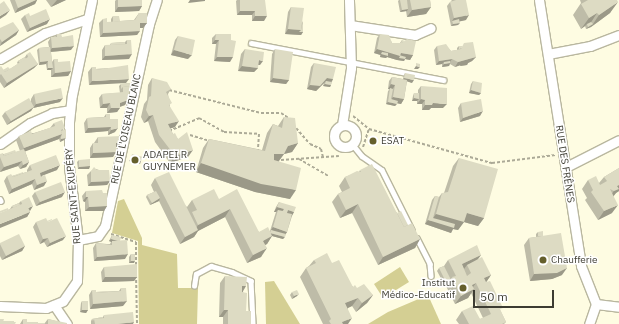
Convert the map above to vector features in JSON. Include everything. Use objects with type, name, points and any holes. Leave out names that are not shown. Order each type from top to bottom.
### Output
[{"type":"street","name":"RUE SAINT-EXUPÉRY","points":[[0,306],[36,309],[54,305],[69,296],[77,281],[78,240],[69,167],[70,110],[92,0]]},
{"type":"street","name":"RUE DE L'OISEAU BLANC","points":[[103,232],[149,24],[157,0]]},
{"type":"street","points":[[342,121],[355,130],[357,137],[353,145],[343,147],[335,141],[334,134],[342,121],[351,63],[349,0]]},
{"type":"street","name":"RUE DES FRÊNES","points":[[539,0],[581,266],[596,304]]},
{"type":"street","points":[[0,59],[45,33],[87,19]]},
{"type":"street","points":[[350,25],[415,35],[431,28]]},
{"type":"street","points":[[548,54],[590,46],[619,35]]},
{"type":"street","points":[[0,144],[30,123],[52,113],[70,110]]},
{"type":"street","points":[[566,167],[619,140]]},
{"type":"street","points":[[78,240],[98,236],[103,232]]},
{"type":"street","points":[[589,324],[596,304],[619,308]]},
{"type":"street","points":[[54,305],[67,324]]},
{"type":"lane","points":[[251,42],[443,80]]},
{"type":"lane","points":[[353,145],[359,153],[382,170],[430,264],[431,276]]},
{"type":"lane","points":[[194,286],[196,274],[211,266],[232,272],[251,282],[253,324]]},
{"type":"path","points":[[164,89],[261,113],[285,114],[305,139],[321,149],[323,157]]},
{"type":"path","points":[[342,121],[352,113],[369,129],[492,163],[564,154]]},
{"type":"path","points":[[168,131],[199,118],[224,132],[259,134],[257,156]]},
{"type":"path","points":[[359,153],[369,129]]},
{"type":"path","points":[[190,135],[212,142]]},
{"type":"path","points":[[281,160],[339,156]]},
{"type":"path","points":[[298,159],[329,176]]},
{"type":"path","points":[[103,232],[136,242],[137,324]]},
{"type":"shaded area","points":[[124,199],[142,238],[142,245],[177,254],[178,288],[198,288],[197,324],[139,324],[138,241],[112,233],[118,201]]},
{"type":"shaded area","points":[[400,267],[409,282],[383,298],[374,284]]},
{"type":"shaded area","points":[[274,281],[300,324],[266,324],[265,282]]},
{"type":"shaded area","points":[[428,295],[441,324],[368,324],[388,312]]},
{"type":"building","points":[[15,0],[36,0],[18,8]]},
{"type":"building","points":[[118,0],[142,0],[142,6],[118,7]]},
{"type":"building","points":[[240,0],[265,0],[267,16],[255,16],[255,11],[240,11]]},
{"type":"building","points":[[400,0],[407,0],[408,9],[402,10]]},
{"type":"building","points":[[410,0],[430,0],[431,7],[412,10]]},
{"type":"building","points":[[456,0],[466,0],[469,15],[454,18],[450,2]]},
{"type":"building","points":[[588,0],[617,0],[618,2],[599,15],[597,13],[589,18],[581,4]]},
{"type":"building","points":[[4,1],[10,10],[0,16],[0,4]]},
{"type":"building","points":[[291,7],[304,8],[301,30],[288,29]]},
{"type":"building","points":[[46,9],[50,19],[30,28],[25,15],[29,13],[30,16]]},
{"type":"building","points":[[139,13],[147,13],[147,23],[140,23],[140,31],[103,33],[103,19],[107,18],[107,22],[135,20]]},
{"type":"building","points":[[113,16],[119,16],[120,21],[113,22]]},
{"type":"building","points":[[459,19],[460,23],[453,24],[452,21]]},
{"type":"building","points":[[303,21],[303,32],[299,32],[301,30]]},
{"type":"building","points":[[13,22],[19,30],[2,42],[0,39],[0,28]]},
{"type":"building","points":[[591,22],[593,24],[588,27],[587,24]]},
{"type":"building","points":[[57,34],[61,34],[62,37],[73,35],[74,46],[52,48],[51,37],[57,37]]},
{"type":"building","points":[[216,34],[231,34],[231,40],[236,41],[233,57],[217,57],[219,40],[215,40]]},
{"type":"building","points":[[380,34],[389,35],[392,43],[402,43],[407,39],[416,41],[413,55],[401,53],[400,56],[377,49]]},
{"type":"building","points":[[178,36],[195,40],[192,55],[174,50]]},
{"type":"building","points":[[127,40],[131,40],[132,54],[105,56],[105,45],[127,44]]},
{"type":"building","points":[[125,42],[125,44],[111,45],[111,43]]},
{"type":"building","points":[[473,42],[476,57],[458,62],[452,59],[439,61],[437,46],[446,44],[451,51],[461,49],[464,43]]},
{"type":"building","points":[[50,47],[53,68],[48,68],[48,61],[40,62],[39,48]]},
{"type":"building","points":[[245,49],[264,52],[263,61],[259,60],[258,68],[242,66]]},
{"type":"building","points":[[275,49],[293,52],[289,80],[273,78]]},
{"type":"building","points":[[30,52],[38,64],[7,83],[1,74],[0,75],[0,67],[1,66],[5,72],[28,57],[27,54]]},
{"type":"building","points":[[382,52],[388,53],[388,56],[381,54]]},
{"type":"building","points":[[399,55],[406,57],[405,59],[399,58]]},
{"type":"building","points":[[25,57],[26,59],[20,63],[18,61]]},
{"type":"building","points":[[54,59],[58,59],[58,62],[70,61],[71,71],[55,73]]},
{"type":"building","points":[[450,61],[450,63],[444,64],[444,62]]},
{"type":"building","points":[[314,63],[336,67],[333,79],[327,78],[320,86],[310,85]]},
{"type":"building","points":[[416,63],[420,64],[420,67],[416,66]]},
{"type":"building","points":[[128,65],[129,79],[92,81],[92,67],[96,67],[96,70]]},
{"type":"building","points":[[8,67],[10,69],[5,72],[3,70]]},
{"type":"building","points":[[405,73],[415,75],[414,80],[404,78]]},
{"type":"building","points":[[392,77],[407,80],[404,99],[393,97],[395,85],[391,84]]},
{"type":"building","points":[[152,78],[167,82],[171,89],[166,92],[172,103],[169,105],[179,121],[168,124],[173,134],[175,133],[178,139],[187,132],[193,150],[175,156],[159,135],[153,115],[149,116],[146,110],[149,97],[151,96]]},
{"type":"building","points":[[326,81],[332,82],[331,85],[325,84]]},
{"type":"building","points":[[473,81],[482,83],[481,93],[471,90]]},
{"type":"building","points":[[130,83],[130,86],[123,87],[121,89],[121,84]]},
{"type":"building","points":[[130,86],[128,100],[120,103],[120,108],[111,108],[110,103],[103,104],[102,94],[123,92],[123,87]]},
{"type":"building","points":[[421,86],[447,88],[447,104],[433,103],[432,105],[425,105],[425,100],[421,99]]},
{"type":"building","points":[[61,88],[63,98],[36,104],[34,94]]},
{"type":"building","points":[[390,88],[393,89],[391,99],[398,101],[397,104],[388,102]]},
{"type":"building","points":[[414,93],[419,93],[419,99],[414,98]]},
{"type":"building","points":[[29,98],[34,107],[11,121],[5,112]]},
{"type":"building","points":[[481,99],[483,111],[463,118],[461,103]]},
{"type":"building","points":[[106,114],[110,114],[110,119],[118,119],[118,128],[111,130],[111,127],[88,128],[87,118],[106,117]]},
{"type":"building","points":[[284,117],[295,118],[298,143],[288,146],[284,154],[274,154],[274,160],[301,168],[296,190],[261,184],[201,163],[209,139],[265,151],[273,124],[282,128]]},
{"type":"building","points":[[62,120],[65,128],[61,130],[62,134],[24,148],[19,136],[31,131],[32,134],[55,126],[54,123]]},
{"type":"building","points":[[66,129],[66,138],[61,139],[61,131]]},
{"type":"building","points":[[121,136],[121,143],[116,143],[116,152],[93,153],[93,143],[98,143],[98,137]]},
{"type":"building","points":[[372,137],[378,138],[377,142],[371,140]]},
{"type":"building","points":[[24,149],[29,162],[23,165],[22,161],[4,167],[0,154],[3,153],[4,156]]},
{"type":"building","points":[[15,150],[16,152],[4,156],[4,154]]},
{"type":"building","points":[[132,154],[143,157],[141,161],[131,158]]},
{"type":"building","points":[[56,155],[60,165],[40,173],[41,177],[45,175],[47,181],[37,185],[35,179],[12,189],[7,176],[11,174],[13,177],[32,170],[30,165]]},
{"type":"building","points":[[459,158],[498,169],[484,218],[467,213],[464,222],[436,214],[442,193],[448,192]]},
{"type":"building","points":[[90,159],[90,166],[79,167],[79,160]]},
{"type":"building","points":[[372,164],[404,227],[412,223],[420,239],[383,257],[358,204],[346,210],[338,194],[350,188],[345,177],[357,171],[361,172],[360,170]]},
{"type":"building","points":[[94,167],[97,170],[109,170],[110,181],[91,182],[91,171]]},
{"type":"building","points":[[619,168],[619,185],[617,186],[619,189],[614,191],[610,189],[618,205],[604,211],[591,192],[593,190],[588,180],[596,176],[600,185],[607,181],[604,177]]},
{"type":"building","points":[[23,172],[13,177],[12,176]]},
{"type":"building","points":[[169,172],[198,230],[185,237],[155,178]]},
{"type":"building","points":[[61,182],[65,192],[40,202],[35,192]]},
{"type":"building","points":[[214,189],[219,199],[237,189],[259,232],[268,227],[272,236],[263,241],[267,248],[253,255],[230,209],[198,225],[192,212],[197,210],[192,200]]},
{"type":"building","points":[[102,190],[103,193],[107,193],[107,206],[89,207],[86,191]]},
{"type":"building","points":[[156,191],[160,198],[152,203],[147,195]]},
{"type":"building","points":[[435,196],[439,197],[433,218],[455,224],[454,228],[428,220]]},
{"type":"building","points":[[29,197],[33,206],[28,208],[30,212],[0,224],[0,213],[22,204],[21,201]]},
{"type":"building","points":[[279,202],[296,207],[294,212],[288,210],[287,213],[292,214],[287,232],[273,227],[278,210],[283,211],[284,209],[277,207]]},
{"type":"building","points":[[19,203],[20,205],[13,208],[12,206]]},
{"type":"building","points":[[8,208],[8,210],[0,213],[0,211]]},
{"type":"building","points":[[401,211],[408,225],[404,227],[397,213]]},
{"type":"building","points":[[46,218],[48,222],[57,218],[66,236],[50,243],[48,238],[43,239],[36,222]]},
{"type":"building","points":[[271,230],[286,234],[285,237],[270,233]]},
{"type":"building","points":[[543,231],[543,236],[538,236],[538,232]]},
{"type":"building","name":"Chaufferie","points":[[561,233],[567,268],[557,273],[534,274],[529,238]]},
{"type":"building","points":[[19,234],[25,246],[6,256],[0,243]]},
{"type":"building","points":[[112,235],[121,237],[120,241],[111,239]]},
{"type":"building","points":[[127,240],[128,254],[97,257],[96,243],[112,245],[112,241]]},
{"type":"building","points":[[477,245],[481,255],[462,264],[467,276],[471,273],[467,265],[482,257],[491,275],[484,278],[486,282],[490,281],[503,308],[500,309],[506,322],[502,324],[469,324],[462,311],[473,306],[480,319],[491,314],[476,283],[472,285],[474,289],[461,296],[452,277],[456,276],[448,260]]},
{"type":"building","points":[[327,253],[332,263],[339,260],[353,287],[355,285],[357,288],[364,284],[373,295],[362,303],[358,298],[345,303],[352,318],[342,322],[343,324],[331,324],[329,321],[331,319],[306,268],[316,263],[314,260]]},
{"type":"building","points":[[131,254],[135,254],[135,261],[131,261]]},
{"type":"building","points":[[137,264],[137,277],[105,277],[104,267]]},
{"type":"building","points":[[444,266],[451,280],[447,284],[439,268]]},
{"type":"building","points":[[225,276],[247,277],[246,286],[242,286],[242,292],[247,293],[246,311],[251,311],[251,324],[228,324],[228,310],[224,310]]},
{"type":"building","points":[[121,288],[126,288],[127,301],[93,304],[92,290],[96,290],[96,293],[121,291]]},
{"type":"building","points":[[297,290],[299,294],[294,296],[292,292]]},
{"type":"building","points":[[96,292],[108,292],[96,293]]},
{"type":"building","points":[[82,301],[88,301],[88,310],[82,310]]},
{"type":"building","points":[[133,312],[134,322],[95,324],[94,319],[104,318],[104,315]]},
{"type":"building","points":[[0,319],[4,319],[3,322],[16,322],[15,324],[0,324]]},
{"type":"building","points":[[23,319],[27,319],[27,323],[44,324],[23,324]]},
{"type":"building","points":[[48,319],[67,323],[67,324],[48,324]]},
{"type":"building","points":[[14,321],[14,322],[3,322]]},
{"type":"building","points":[[38,322],[38,323],[27,323]]},
{"type":"place","name":"ESAT","points":[[373,141]]},
{"type":"place","name":"ADAPEI R GUYNEMER","points":[[135,160]]},
{"type":"place","name":"Chaufferie","points":[[543,260]]},
{"type":"place","name":"Institut Médico-Educatif","points":[[463,288]]}]
